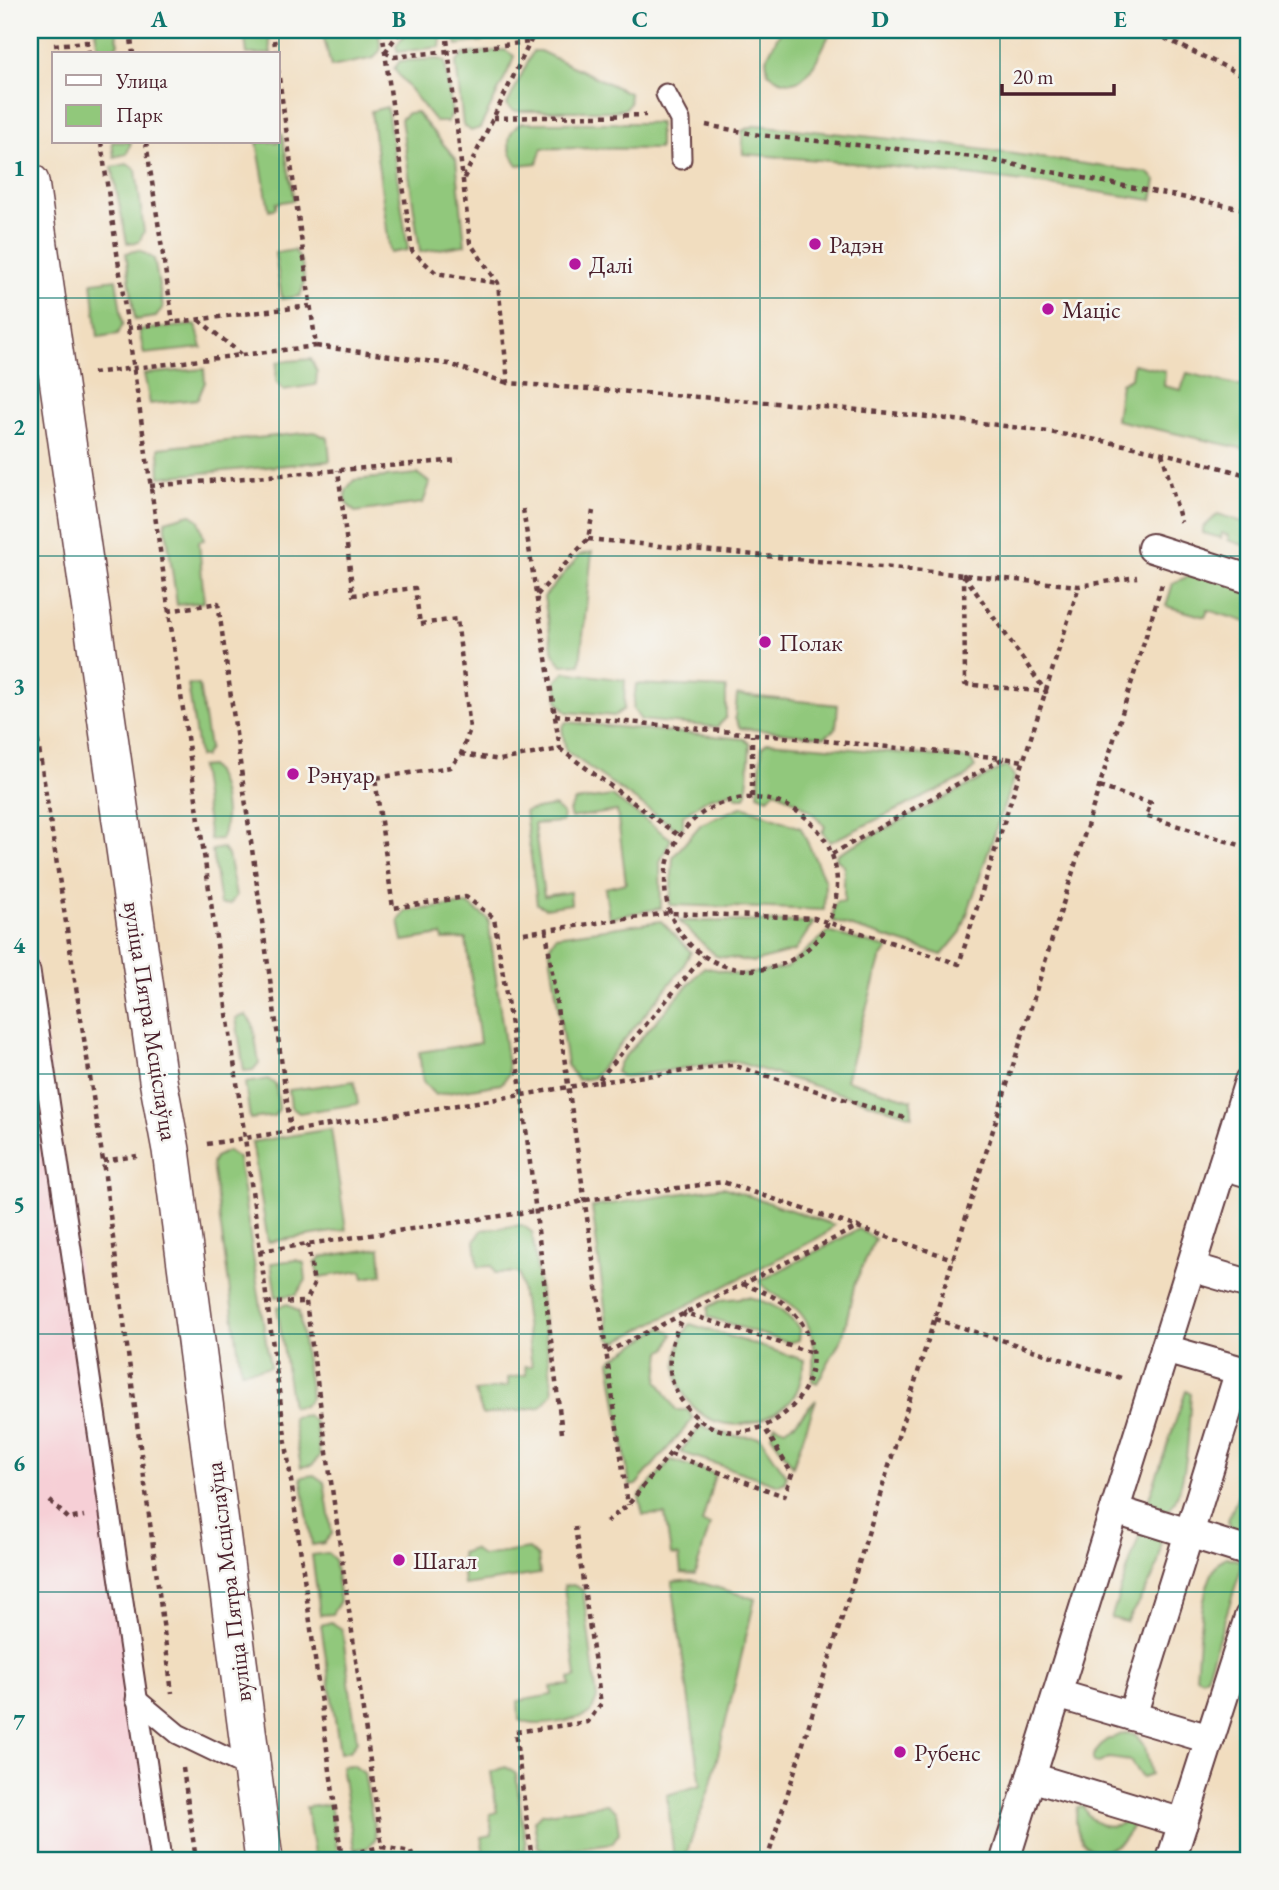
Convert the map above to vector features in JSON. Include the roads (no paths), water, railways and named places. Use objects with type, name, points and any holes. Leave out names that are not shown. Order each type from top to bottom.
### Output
[{"type":"street","name":"вуліца Пятра Мсціслаўца","points":[[30,182],[158,1080],[172,1150],[264,1860]]},
{"type":"street","points":[[1162,551],[1249,579]]},
{"type":"street","points":[[1005,1860],[1191,1267],[1236,1169],[1249,1081]]},
{"type":"street","points":[[1191,1267],[1249,1284]]},
{"type":"street","points":[[1132,1716],[1189,1533],[1245,1371],[1166,1349]]},
{"type":"street","points":[[1115,1510],[1249,1552]]},
{"type":"street","points":[[1171,1860],[1249,1617]]},
{"type":"street","points":[[1057,1694],[1210,1739]]},
{"type":"street","points":[[1031,1777],[1183,1823]]},
{"type":"lane","points":[[666,94],[681,120],[681,159]]},
{"type":"lane","points":[[30,971],[161,1860]]},
{"type":"lane","points":[[136,1699],[178,1734],[251,1769]]},
{"type":"place","name":"Радэн","points":[[815,244]]},
{"type":"place","name":"Далі","points":[[575,264]]},
{"type":"place","name":"Маціс","points":[[1048,309]]},
{"type":"place","name":"Полак","points":[[765,642]]},
{"type":"place","name":"Рэнуар","points":[[293,774]]},
{"type":"place","name":"Шагал","points":[[399,1560]]},
{"type":"place","name":"Рубенс","points":[[900,1752]]}]
